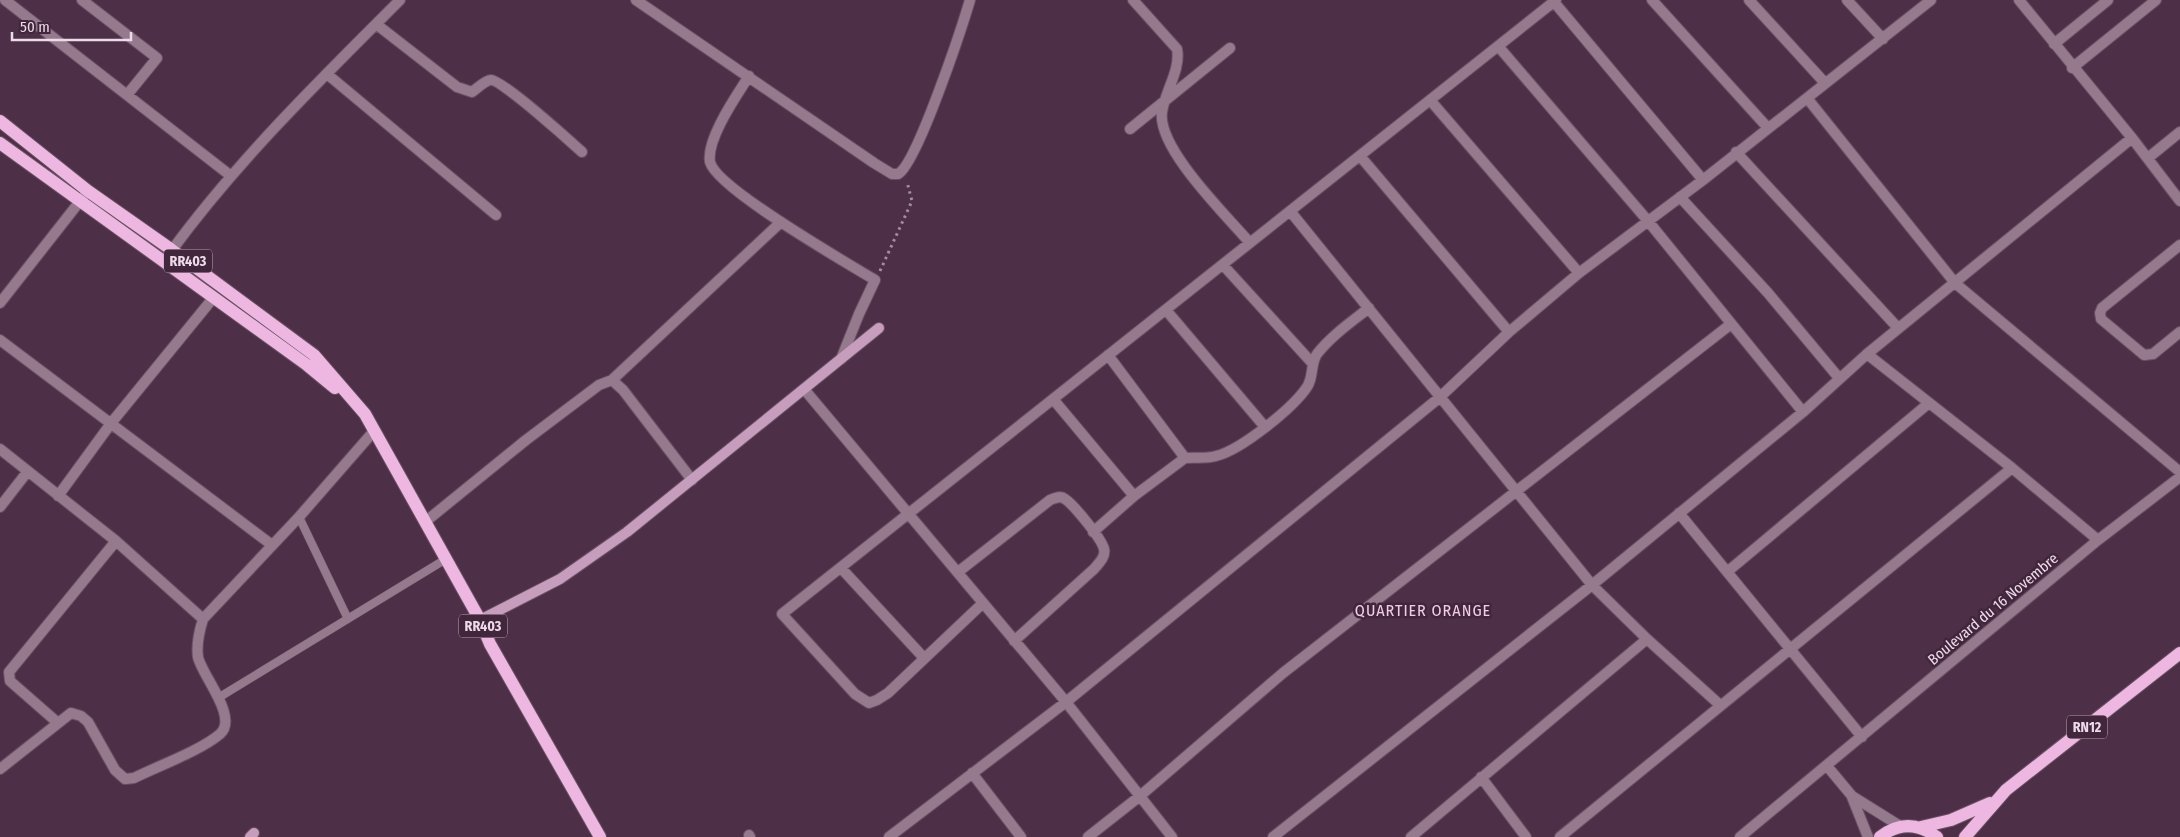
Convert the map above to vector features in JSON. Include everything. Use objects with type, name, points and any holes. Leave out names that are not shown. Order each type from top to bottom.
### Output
[{"type":"main road","name":"RR403","points":[[0,121],[88,191],[172,250],[314,355],[365,414],[480,620],[490,644],[600,837]]},
{"type":"main road","name":"RR403","points":[[0,143],[79,202],[307,364],[365,414]]},
{"type":"main road","name":"RN12","points":[[1964,837],[1994,801],[2180,653]]},
{"type":"main road","name":"RN12","points":[[1900,826],[1921,827],[1951,820],[1994,801]]},
{"type":"main road","points":[[1880,837],[1900,826]]},
{"type":"main road","points":[[1921,827],[1936,837]]},
{"type":"street","points":[[4,0],[231,176]]},
{"type":"street","points":[[82,0],[157,58],[126,95]]},
{"type":"street","points":[[172,250],[209,200],[327,74],[400,0]]},
{"type":"street","points":[[636,0],[892,174],[902,171],[926,122],[959,39],[970,0]]},
{"type":"street","points":[[1133,0],[1177,49],[1175,70],[1165,100],[1162,125],[1166,138],[1178,158],[1250,243]]},
{"type":"street","points":[[1652,0],[1768,128]]},
{"type":"street","points":[[1750,0],[1825,83]]},
{"type":"street","points":[[1847,0],[1883,39]]},
{"type":"street","points":[[889,837],[1066,702],[1439,398],[1509,332],[1579,273],[1703,180],[1736,152],[1931,0]]},
{"type":"street","points":[[2019,0],[2072,68],[2132,138],[2180,201]]},
{"type":"street","points":[[2054,44],[2108,0]]},
{"type":"street","points":[[2072,68],[2156,0]]},
{"type":"street","points":[[983,603],[877,700],[868,703],[854,694],[782,614],[1555,1],[1703,180]]},
{"type":"street","points":[[376,24],[457,87],[472,92],[494,80],[512,92],[582,152]]},
{"type":"street","points":[[1498,46],[1648,221],[1803,412]]},
{"type":"street","points":[[1130,130],[1230,48]]},
{"type":"street","points":[[327,74],[496,216]]},
{"type":"street","points":[[749,76],[715,138],[710,151],[710,163],[719,176],[781,222],[876,280],[859,314],[841,359]]},
{"type":"street","points":[[1807,98],[1954,283],[2180,472]]},
{"type":"street","points":[[1430,100],[1579,273]]},
{"type":"street","points":[[2148,158],[2180,132]]},
{"type":"street","points":[[1273,837],[1592,585],[1803,412],[1839,378],[1898,328],[2132,138]]},
{"type":"street","points":[[1736,152],[1898,328]]},
{"type":"street","points":[[1360,156],[1509,332]]},
{"type":"street","points":[[0,303],[88,191]]},
{"type":"street","points":[[1680,196],[1768,293],[1839,378]]},
{"type":"street","points":[[1290,211],[1439,398],[1592,585],[1647,639],[1720,705]]},
{"type":"street","points":[[425,522],[526,440],[599,386],[612,380],[781,222]]},
{"type":"street","points":[[2180,245],[2102,308],[2100,313],[2101,319],[2144,355],[2153,354],[2180,332]]},
{"type":"street","points":[[1223,264],[1313,364]]},
{"type":"street","points":[[58,496],[112,422],[214,297]]},
{"type":"street","points":[[1093,532],[1134,496],[1185,458],[1216,456],[1265,427],[1285,411],[1307,387],[1312,374],[1313,364],[1319,352],[1330,340],[1369,308]]},
{"type":"street","points":[[1166,310],[1265,427]]},
{"type":"street","points":[[1088,837],[1140,796],[1283,673],[1732,324]]},
{"type":"street","points":[[480,620],[560,579],[627,532],[879,328]]},
{"type":"street","points":[[0,340],[112,422],[272,545]]},
{"type":"street","points":[[1867,354],[2012,468],[2098,540]]},
{"type":"street","points":[[1108,355],[1185,458]]},
{"type":"street","points":[[612,380],[623,390],[692,480]]},
{"type":"street","points":[[804,389],[1066,702],[1172,837]]},
{"type":"street","points":[[1053,399],[1134,496]]},
{"type":"street","points":[[1728,572],[1929,403]]},
{"type":"street","points":[[0,769],[71,713],[82,716],[100,742],[115,770],[125,779],[134,778],[221,733],[226,719],[199,660],[198,635],[203,620],[299,517],[374,431]]},
{"type":"street","points":[[0,449],[116,541],[203,620]]},
{"type":"street","points":[[1560,837],[2012,468]]},
{"type":"street","points":[[0,507],[28,471]]},
{"type":"street","name":"Boulevard du 16 Novembre","points":[[1740,837],[2098,540],[2180,478]]},
{"type":"street","points":[[958,572],[1055,498],[1066,499],[1093,532],[1104,549],[1104,556],[1094,569],[1014,641]]},
{"type":"street","points":[[1679,514],[1862,736]]},
{"type":"street","points":[[58,722],[10,681],[8,672],[116,541]]},
{"type":"street","points":[[841,568],[924,658]]},
{"type":"street","points":[[1411,837],[1647,639]]},
{"type":"street","points":[[1827,766],[1852,796],[1900,826]]},
{"type":"street","points":[[972,773],[1021,837]]},
{"type":"street","points":[[1481,777],[1526,837]]},
{"type":"street","points":[[1852,796],[1868,837]]},
{"type":"lane","points":[[299,517],[348,618]]},
{"type":"lane","points":[[218,698],[446,559]]},
{"type":"path","points":[[876,280],[912,201],[902,171]]},
{"type":"district","name":"QUARTIER ORANGE","points":[[1423,610]]}]
